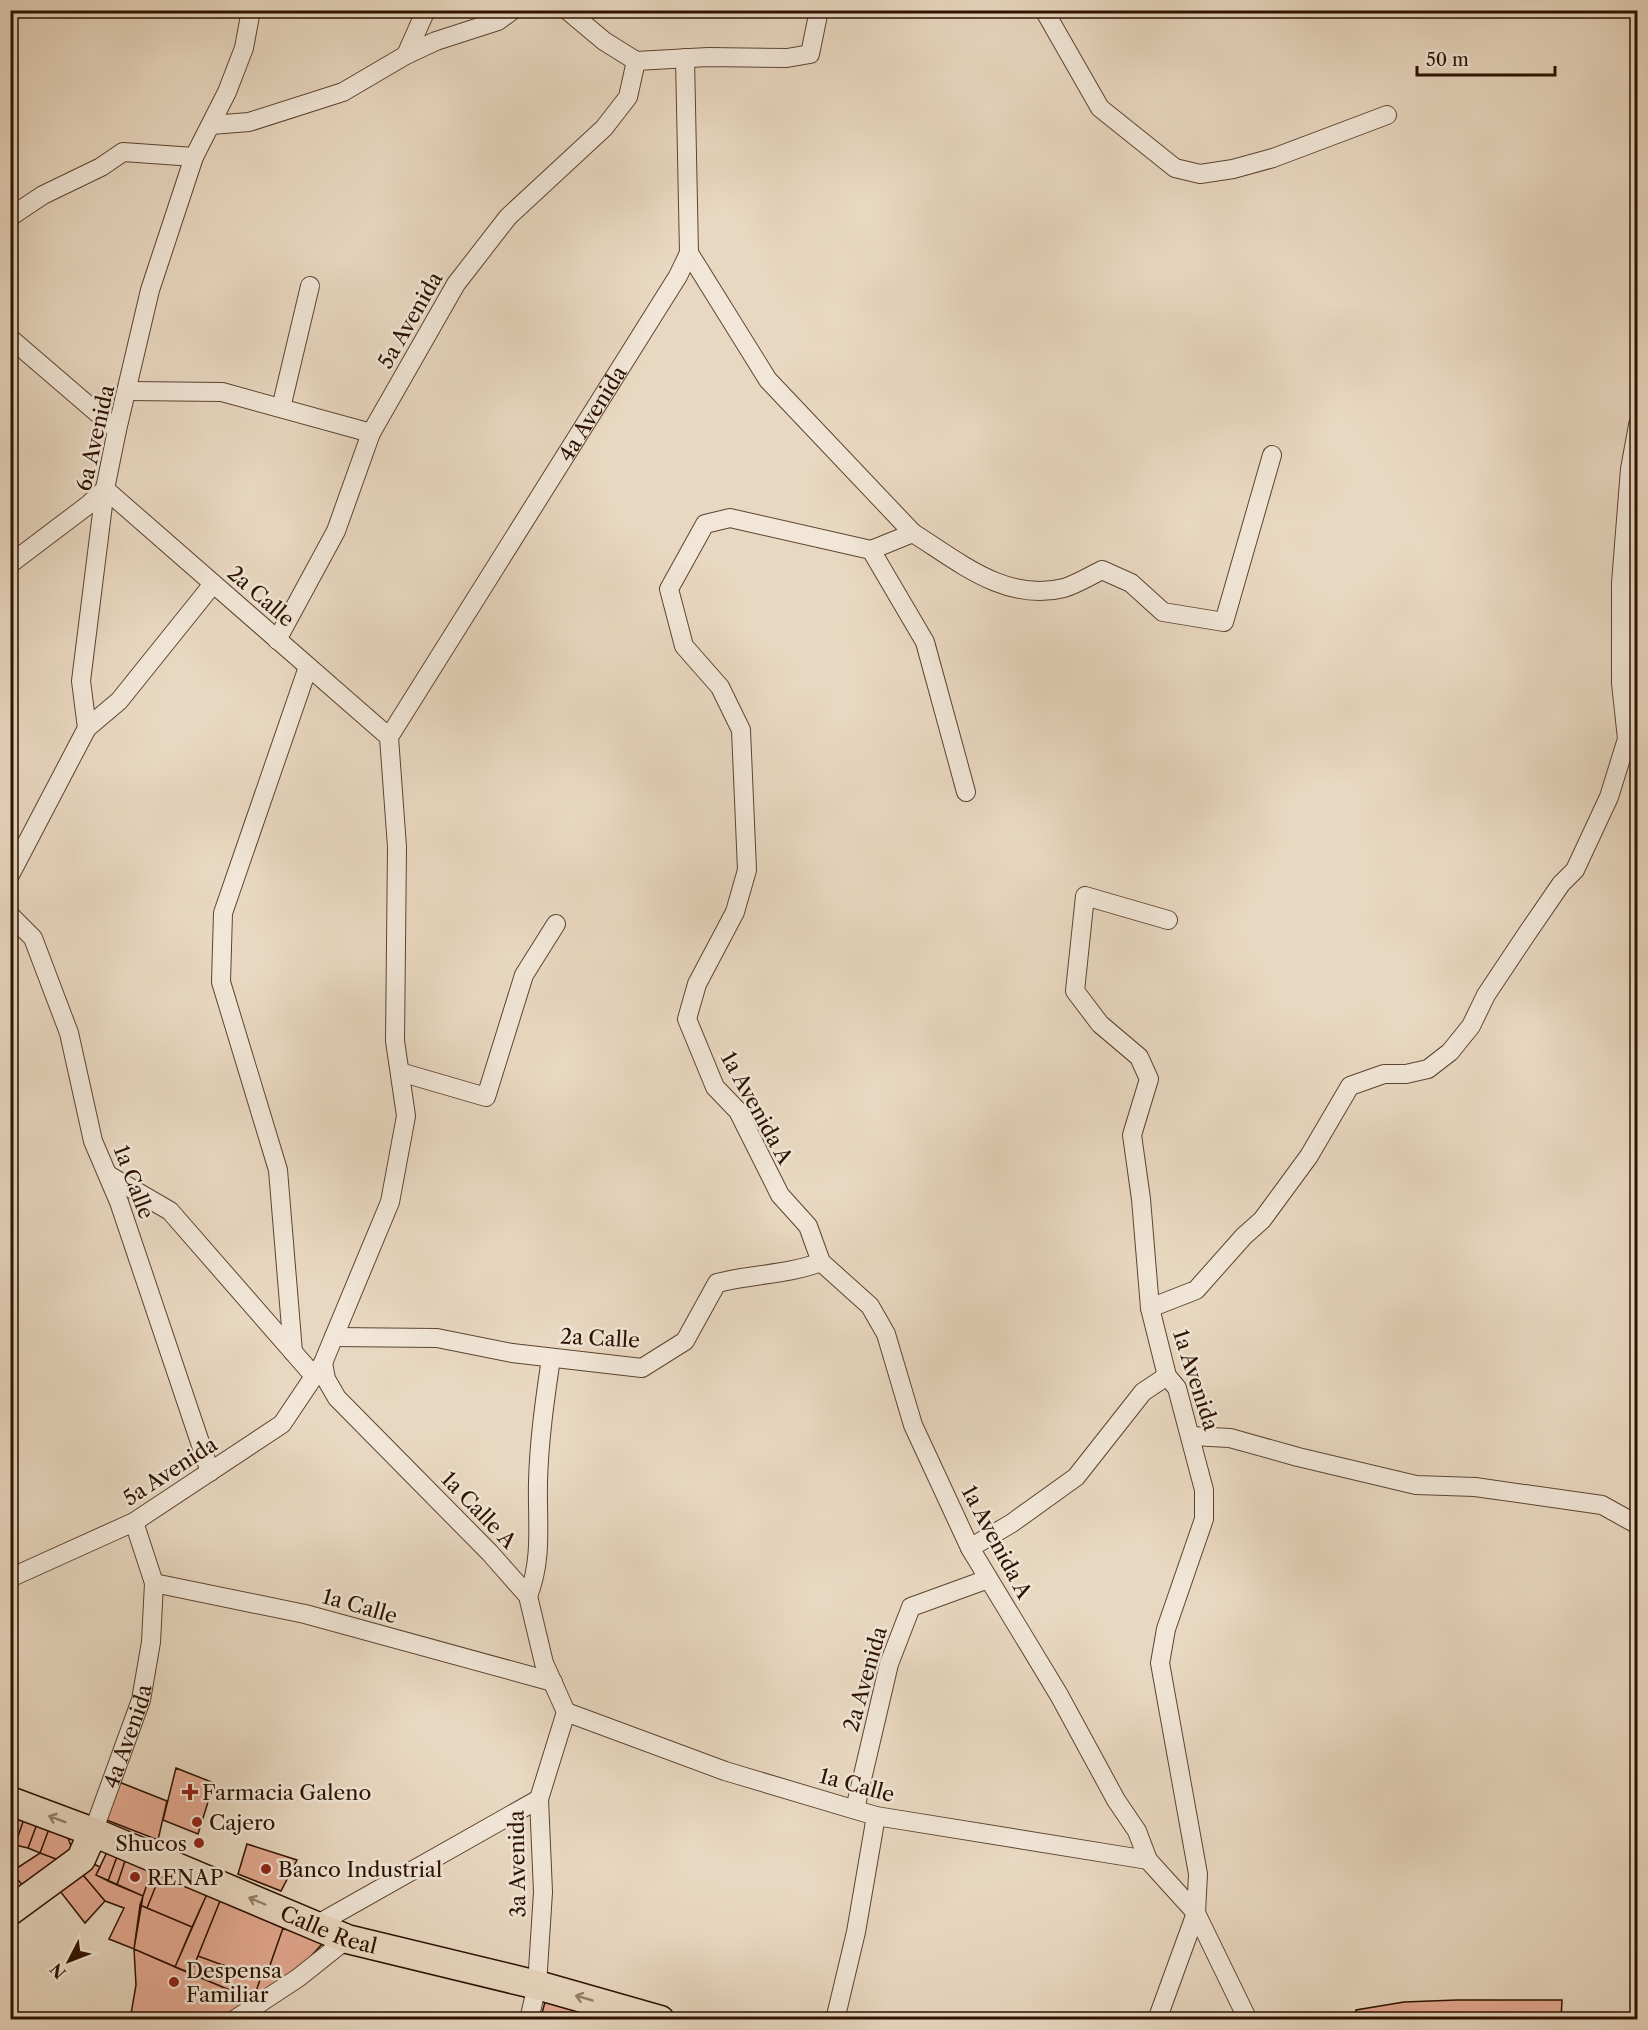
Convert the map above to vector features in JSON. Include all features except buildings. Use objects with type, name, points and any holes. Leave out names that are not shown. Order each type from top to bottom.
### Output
[{"type":"main road","name":"Calle Real","points":[[10,1801],[93,1832],[347,1939],[537,1985],[660,2019]]},
{"type":"main road","name":"4a Avenida","points":[[10,1911],[81,1859],[93,1832]]},
{"type":"street","name":"6a Avenida","points":[[87,728],[81,681],[105,489],[117,430],[129,391],[150,290],[194,158],[211,125],[244,48],[251,10]]},
{"type":"street","points":[[406,55],[426,10]]},
{"type":"street","points":[[211,125],[249,122],[343,92],[436,40],[498,21],[513,10]]},
{"type":"street","points":[[567,10],[604,41],[636,61],[685,58],[787,58],[810,54],[819,10]]},
{"type":"street","points":[[1044,10],[1100,108],[1175,168],[1200,174],[1233,169],[1273,158],[1326,136],[1387,115]]},
{"type":"street","name":"4a Avenida","points":[[389,737],[678,276],[689,254],[685,58]]},
{"type":"street","name":"5a Avenida","points":[[277,639],[336,531],[371,433],[456,284],[508,217],[604,128],[628,97],[636,61]]},
{"type":"street","points":[[10,217],[43,195],[101,167],[123,152],[194,158]]},
{"type":"street","points":[[689,254],[768,380],[913,533],[989,581],[1026,590],[1064,588],[1102,570],[1131,583],[1163,612],[1224,622],[1272,455]]},
{"type":"street","points":[[281,408],[310,286]]},
{"type":"street","points":[[10,338],[117,430]]},
{"type":"street","points":[[129,391],[222,392],[371,433]]},
{"type":"street","points":[[1150,1308],[1196,1290],[1244,1236],[1262,1220],[1309,1156],[1350,1086],[1384,1074],[1406,1074],[1428,1069],[1450,1052],[1471,1026],[1486,995],[1561,884],[1575,870],[1609,797],[1627,739],[1621,683],[1621,583],[1630,469],[1638,425]]},
{"type":"street","points":[[11,562],[88,506],[105,489]]},
{"type":"street","name":"2a Calle","points":[[105,489],[389,737]]},
{"type":"street","name":"1a Avenida A","points":[[871,550],[730,518],[705,524],[669,589],[684,646],[720,687],[741,729],[747,870],[735,912],[697,984],[687,1019],[715,1088],[738,1111],[780,1195],[808,1226],[821,1262],[870,1306],[886,1334],[913,1425],[970,1548],[1059,1695],[1116,1800],[1137,1832],[1148,1860],[1196,1913]]},
{"type":"street","points":[[913,533],[871,550],[925,642],[966,792]]},
{"type":"street","points":[[10,875],[87,728],[119,701],[213,584]]},
{"type":"street","points":[[293,1352],[278,1170],[221,982],[223,913],[308,667]]},
{"type":"street","name":"5a Avenida","points":[[10,1578],[134,1522],[282,1424],[319,1370],[334,1337],[390,1202],[405,1116],[395,1041],[397,847],[389,737]]},
{"type":"street","name":"1a Avenida","points":[[1157,2019],[1196,1913],[1198,1874],[1160,1663],[1166,1629],[1204,1519],[1204,1490],[1177,1388],[1167,1376],[1150,1308],[1142,1199],[1132,1135],[1149,1078],[1139,1058],[1100,1024],[1076,991],[1085,896],[1168,920]]},
{"type":"street","name":"1a Calle","points":[[10,915],[33,938],[65,1022],[93,1141],[110,1176],[210,1472]]},
{"type":"street","points":[[400,1072],[486,1097],[524,975],[556,924]]},
{"type":"street","name":"1a Calle A","points":[[110,1176],[170,1211],[293,1352],[319,1370],[337,1398],[490,1553],[528,1596],[544,1663],[566,1712]]},
{"type":"street","name":"2a Calle","points":[[334,1337],[437,1338],[512,1353],[642,1368],[685,1341],[717,1283],[748,1275],[795,1272],[821,1262]]},
{"type":"street","points":[[528,1596],[534,1581],[540,1530],[538,1485],[540,1427],[551,1358]]},
{"type":"street","points":[[970,1548],[1012,1523],[1076,1477],[1143,1392],[1167,1376]]},
{"type":"street","points":[[1191,1436],[1230,1438],[1416,1485],[1475,1487],[1602,1505],[1638,1525]]},
{"type":"street","name":"4a Avenida","points":[[93,1832],[141,1700],[151,1642],[154,1583],[134,1522]]},
{"type":"street","name":"2a Avenida","points":[[855,1809],[889,1664],[911,1607],[988,1579]]},
{"type":"street","name":"1a Calle","points":[[154,1583],[305,1614],[553,1682]]},
{"type":"street","name":"1a Calle","points":[[566,1712],[725,1771],[876,1816],[1148,1860]]},
{"type":"street","name":"3a Avenida","points":[[529,2019],[537,1985],[543,1892],[539,1799],[566,1712]]},
{"type":"street","points":[[316,1925],[539,1799]]},
{"type":"street","points":[[835,2019],[856,1932],[876,1816]]},
{"type":"street","name":"1a Avenida","points":[[1196,1913],[1248,2019]]},
{"type":"street","points":[[234,2019],[298,1978],[347,1939]]},
{"type":"place","name":"Farmacia Galeno","points":[[190,1792]]},
{"type":"place","name":"Cajero","points":[[197,1822]]},
{"type":"place","name":"Shucos","points":[[199,1843]]},
{"type":"place","name":"Banco Industrial","points":[[266,1869]]},
{"type":"place","name":"RENAP","points":[[135,1877]]},
{"type":"place","name":"Despensa Familiar","points":[[174,1982]]}]
